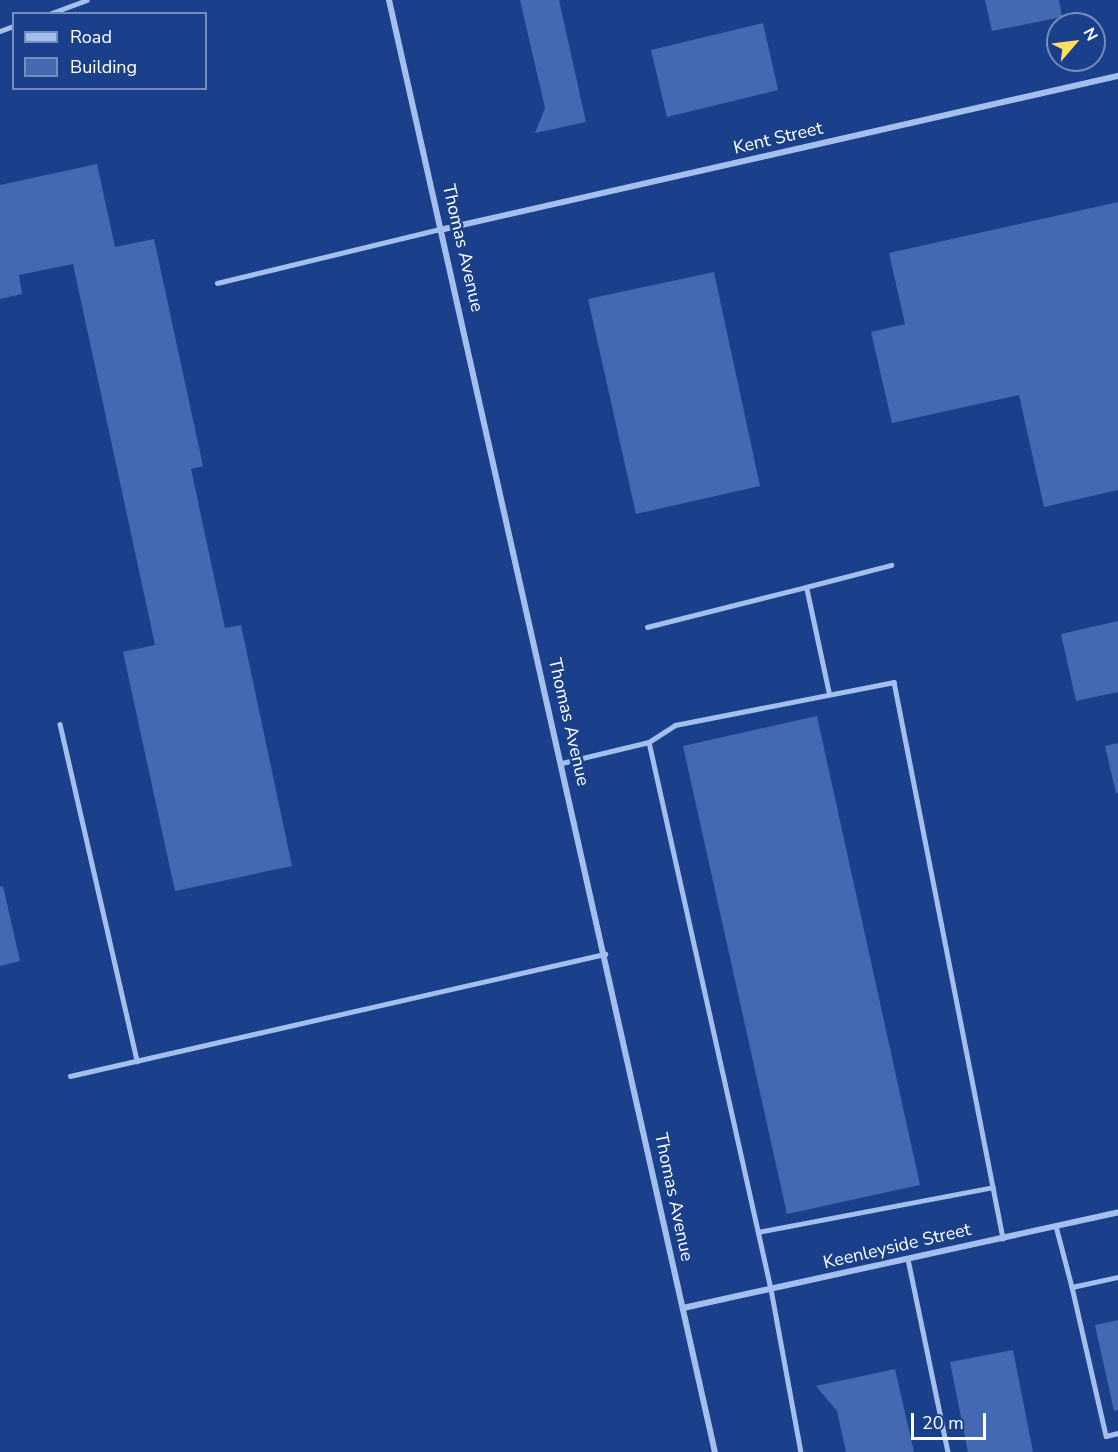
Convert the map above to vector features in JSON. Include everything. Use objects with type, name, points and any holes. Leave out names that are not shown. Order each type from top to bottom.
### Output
[{"type":"street","name":"Thomas Avenue","points":[[389,0],[444,229],[715,1452]]},
{"type":"street","name":"Kent Street","points":[[444,229],[1118,76]]},
{"type":"street","name":"Keenleyside Street","points":[[683,1308],[1118,1212]]},
{"type":"lane","points":[[54,12],[87,0]]},
{"type":"lane","points":[[218,283],[444,229]]},
{"type":"lane","points":[[647,627],[891,565]]},
{"type":"lane","points":[[806,587],[830,694]]},
{"type":"lane","points":[[562,763],[649,742],[675,725],[894,682],[1003,1238]]},
{"type":"lane","points":[[60,724],[136,1061]]},
{"type":"lane","points":[[649,742],[771,1289],[801,1452]]},
{"type":"lane","points":[[70,1076],[605,954]]},
{"type":"lane","points":[[758,1232],[993,1186]]},
{"type":"lane","points":[[1056,1226],[1106,1436],[1118,1433]]},
{"type":"lane","points":[[908,1259],[948,1452]]},
{"type":"lane","points":[[1071,1287],[1118,1276]]},
{"type":"building","points":[[520,0],[559,0],[586,122],[535,133],[545,108]]},
{"type":"building","points":[[985,0],[1059,0],[1061,12],[1046,12],[1046,20],[992,31]]},
{"type":"building","points":[[763,23],[778,90],[667,117],[651,50]]},
{"type":"building","points":[[97,164],[115,247],[154,239],[203,466],[191,469],[225,628],[241,625],[292,866],[175,891],[123,652],[155,645],[73,264],[19,275],[22,294],[0,299],[0,185]]},
{"type":"building","points":[[1118,202],[1118,490],[1044,507],[1019,395],[892,423],[871,332],[905,324],[889,253]]},
{"type":"building","points":[[714,272],[760,486],[636,514],[588,299]]},
{"type":"building","points":[[1118,621],[1118,692],[1076,701],[1061,634]]},
{"type":"building","points":[[817,716],[920,1185],[787,1214],[683,746]]},
{"type":"building","points":[[1118,743],[1118,793],[1116,793],[1105,746]]},
{"type":"building","points":[[3,886],[20,961],[0,966],[0,887]]},
{"type":"building","points":[[1118,1320],[1118,1410],[1114,1411],[1095,1325]]},
{"type":"building","points":[[1013,1350],[1033,1452],[968,1452],[950,1362]]},
{"type":"building","points":[[895,1369],[914,1452],[846,1452],[837,1411],[816,1386]]}]
